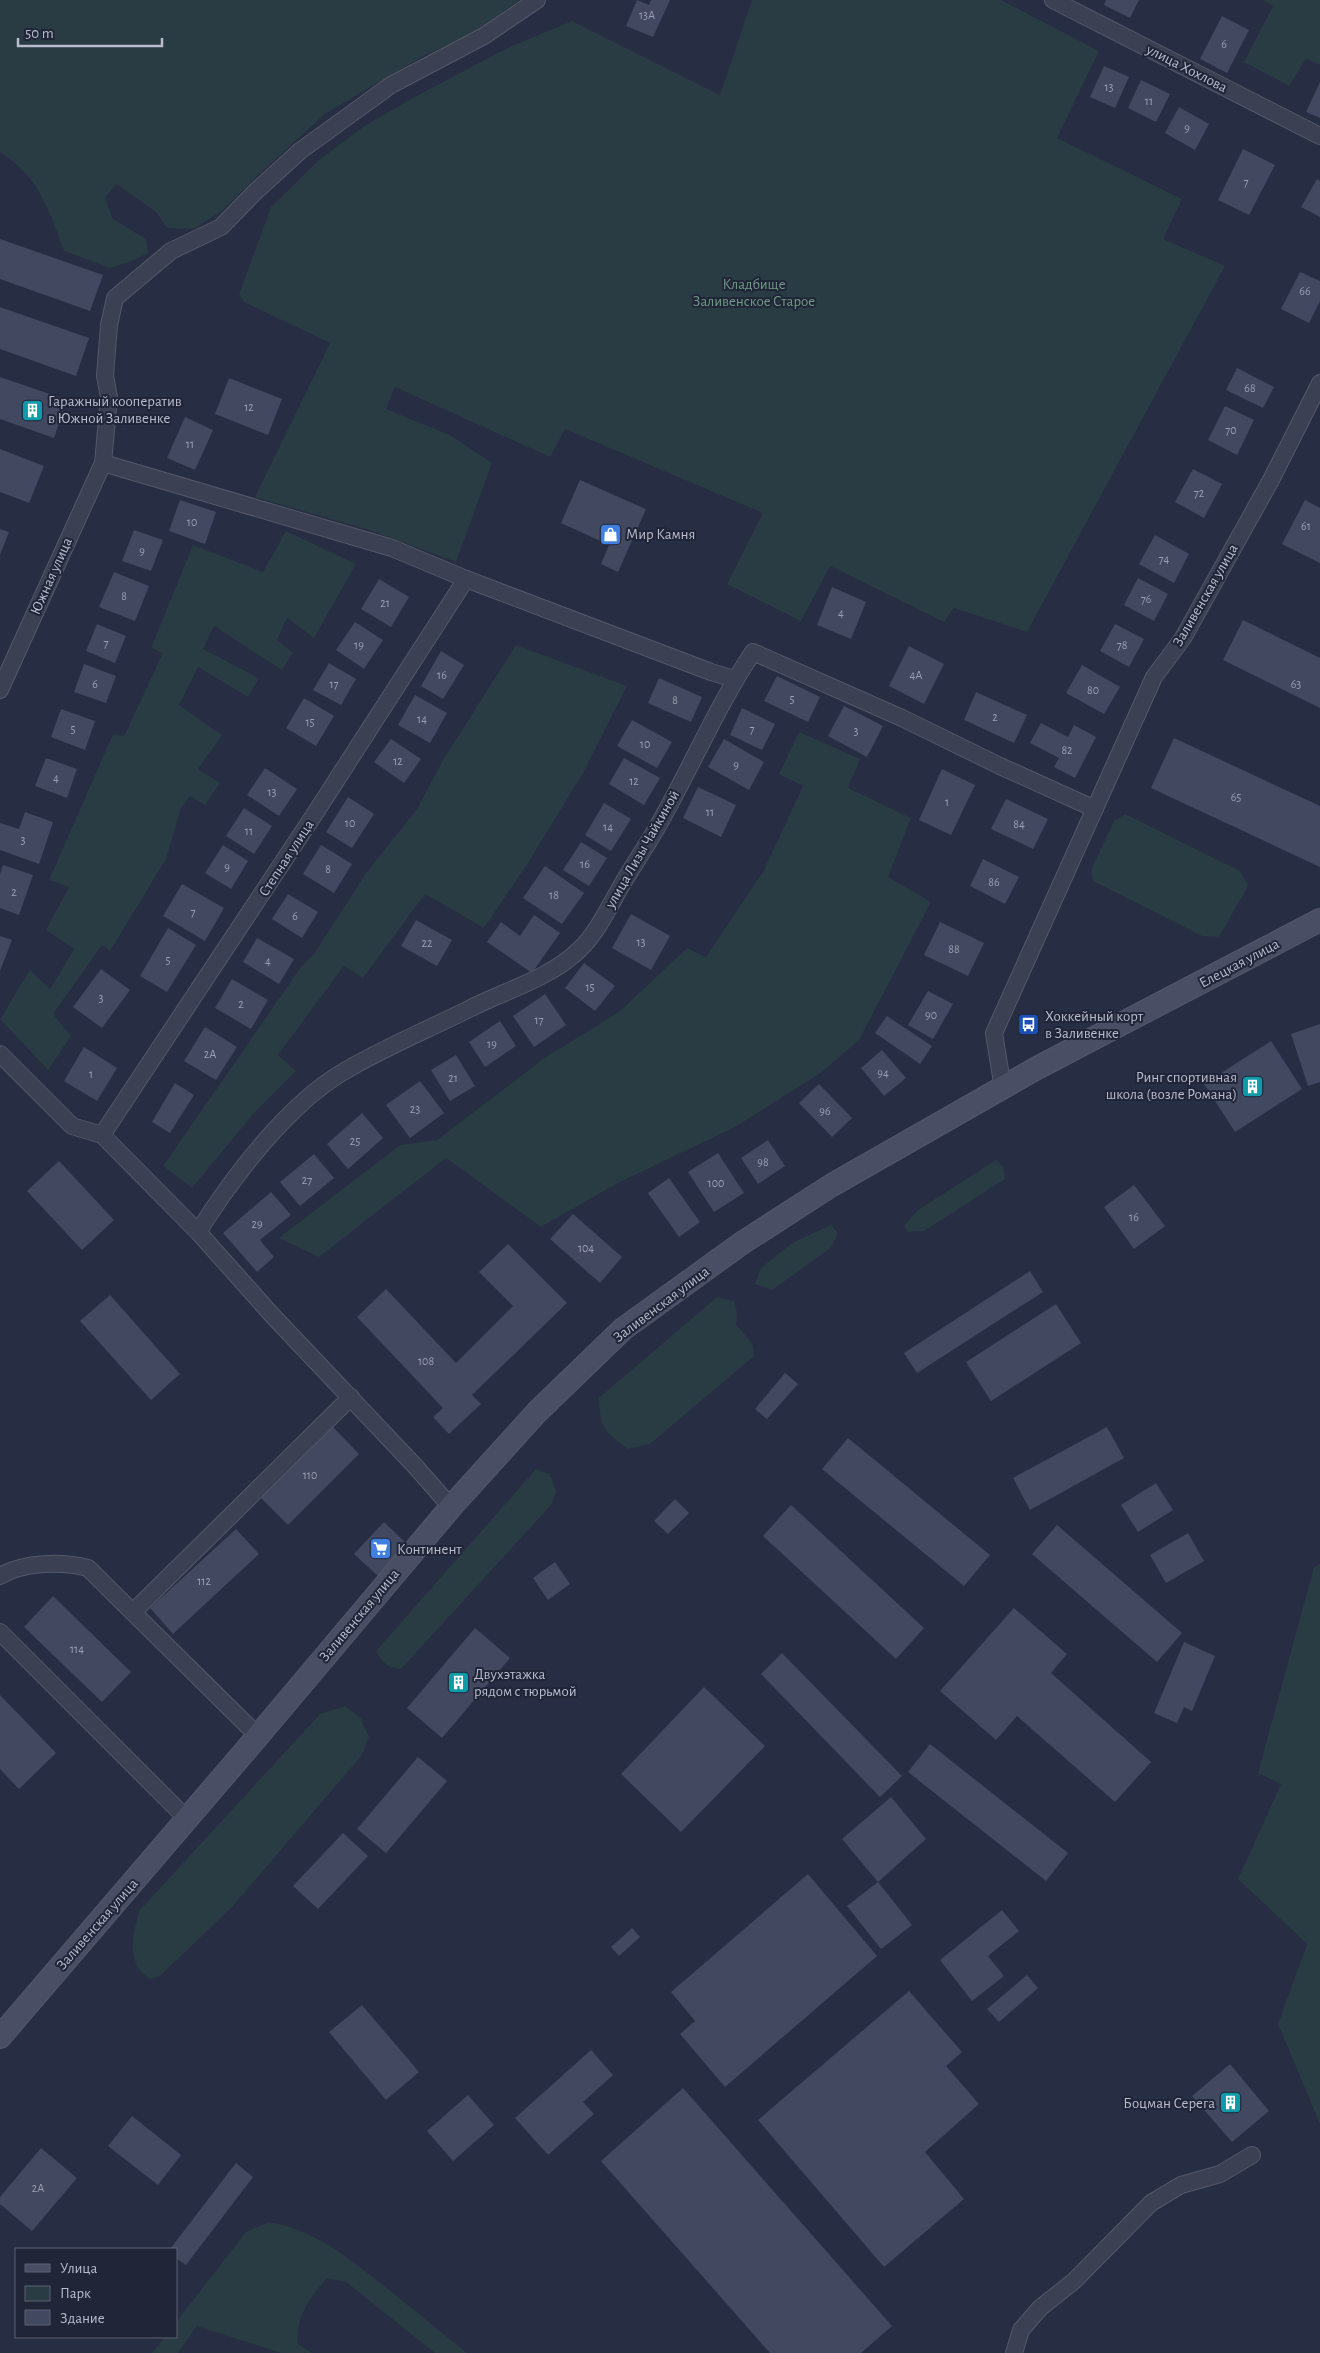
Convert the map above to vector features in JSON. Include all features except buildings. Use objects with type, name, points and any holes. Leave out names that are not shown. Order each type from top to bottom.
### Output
[{"type":"street","name":"Южная улица","points":[[0,690],[103,463],[109,397],[105,376],[109,325],[114,298],[171,251],[221,227],[255,192],[300,151],[384,91],[484,36],[537,0]]},
{"type":"street","name":"улица Хохлова","points":[[1053,0],[1320,136]]},
{"type":"street","name":"Заливенская улица","points":[[0,2037],[258,1736],[450,1507],[537,1412],[623,1329],[742,1243],[832,1184],[1003,1089],[994,1033],[1154,677],[1183,638],[1271,480],[1320,383]]},
{"type":"street","points":[[103,463],[392,548],[466,579],[734,680]]},
{"type":"street","name":"Степная улица","points":[[102,1135],[304,831],[466,579]]},
{"type":"street","name":"улица Лизы Чайкиной","points":[[198,1232],[217,1202],[284,1122],[310,1096],[342,1073],[486,1001],[525,985],[562,964],[580,949],[597,926],[665,814],[734,680],[753,652],[902,718],[1000,766],[1095,809]]},
{"type":"street","name":"Елецкая улица","points":[[1003,1089],[1037,1068],[1320,920]]},
{"type":"street","points":[[0,1054],[72,1126],[102,1135],[198,1232],[450,1507]]},
{"type":"street","points":[[133,1612],[351,1397]]},
{"type":"street","points":[[0,1576],[19,1568],[56,1565],[78,1565],[88,1568],[258,1736]]},
{"type":"street","points":[[0,1632],[187,1819]]},
{"type":"street","points":[[1014,2353],[1021,2330],[1040,2308],[1074,2281],[1151,2203],[1181,2185],[1220,2174],[1252,2155]]},
{"type":"green space","points":[[0,0],[519,0],[473,33],[425,55],[325,114],[223,210],[194,229],[167,228],[156,212],[116,184],[105,198],[113,219],[146,239],[148,253],[132,261],[110,268],[64,251],[41,195],[24,172],[0,152]]},
{"type":"green space","name":"Кладбище Заливенское Старое","points":[[752,0],[1001,0],[1099,51],[1057,138],[1182,199],[1163,239],[1225,266],[1027,632],[954,608],[944,622],[830,566],[801,621],[727,584],[763,513],[565,429],[550,457],[395,387],[386,409],[450,435],[492,463],[456,562],[372,531],[255,497],[330,343],[244,302],[239,294],[271,207],[319,160],[363,127],[505,49],[572,21],[720,95]]},
{"type":"green space","points":[[1263,0],[1320,0],[1320,65],[1306,59],[1289,86],[1244,62],[1273,6]]},
{"type":"green space","points":[[286,531],[356,564],[314,638],[287,618],[277,640],[293,653],[282,670],[214,626],[203,649],[259,678],[248,697],[198,667],[179,705],[222,735],[198,769],[220,783],[205,805],[190,796],[181,808],[166,859],[110,951],[102,945],[53,1014],[71,1036],[48,1070],[0,1019],[30,970],[50,989],[74,949],[46,930],[69,887],[49,880],[113,734],[124,736],[163,653],[151,648],[193,545],[263,572]]},
{"type":"green space","points":[[516,645],[627,686],[583,773],[528,863],[484,928],[425,894],[363,978],[344,966],[278,1055],[296,1071],[254,1113],[192,1188],[163,1166],[301,967],[314,954],[366,873],[417,809],[443,760]]},
{"type":"green space","points":[[799,732],[860,759],[848,788],[911,818],[888,877],[931,902],[859,1040],[822,1072],[735,1127],[618,1183],[541,1227],[446,1158],[319,1257],[279,1238],[400,1145],[437,1140],[546,1057],[619,1012],[687,948],[706,957],[763,872],[803,786],[779,774]]},
{"type":"green space","points":[[1125,814],[1240,871],[1248,886],[1219,937],[1202,936],[1093,881],[1091,870],[1114,821]]},
{"type":"green space","points":[[996,1160],[1003,1166],[1005,1179],[924,1231],[908,1232],[904,1226],[918,1210]]},
{"type":"green space","points":[[831,1225],[838,1233],[831,1248],[772,1290],[755,1284],[761,1268],[792,1243]]},
{"type":"green space","points":[[717,1297],[734,1301],[737,1312],[736,1324],[753,1345],[754,1356],[650,1444],[628,1449],[613,1438],[602,1423],[599,1398]]},
{"type":"green space","points":[[536,1469],[550,1474],[556,1491],[552,1504],[401,1669],[386,1664],[376,1651]]},
{"type":"green space","points":[[1320,1564],[1320,2124],[1278,2024],[1307,1944],[1238,1879],[1281,1784],[1258,1773],[1314,1567]]},
{"type":"green space","points":[[345,1706],[360,1717],[369,1737],[362,1755],[233,1906],[160,1976],[150,1979],[142,1973],[134,1957],[133,1939],[139,1911],[320,1714]]},
{"type":"green space","points":[[269,2222],[304,2232],[320,2240],[350,2259],[467,2353],[435,2353],[346,2282],[327,2278],[305,2308],[299,2325],[298,2344],[312,2353],[281,2353],[197,2326],[178,2353],[152,2353],[164,2338],[178,2338],[178,2319],[246,2232]]},
{"type":"place","name":"Гаражный кооператив в Южной Заливенке","points":[[32,410]]},
{"type":"place","name":"Мир Камня","points":[[610,534]]},
{"type":"place","name":"Хоккейный корт в Заливенке","points":[[1029,1025]]},
{"type":"place","name":"Ринг спортивная школа (возле Романа)","points":[[1253,1086]]},
{"type":"place","name":"Континент","points":[[381,1549]]},
{"type":"place","name":"Двухэтажка рядом с тюрьмой","points":[[458,1683]]},
{"type":"place","name":"Боцман Серега","points":[[1231,2103]]}]
